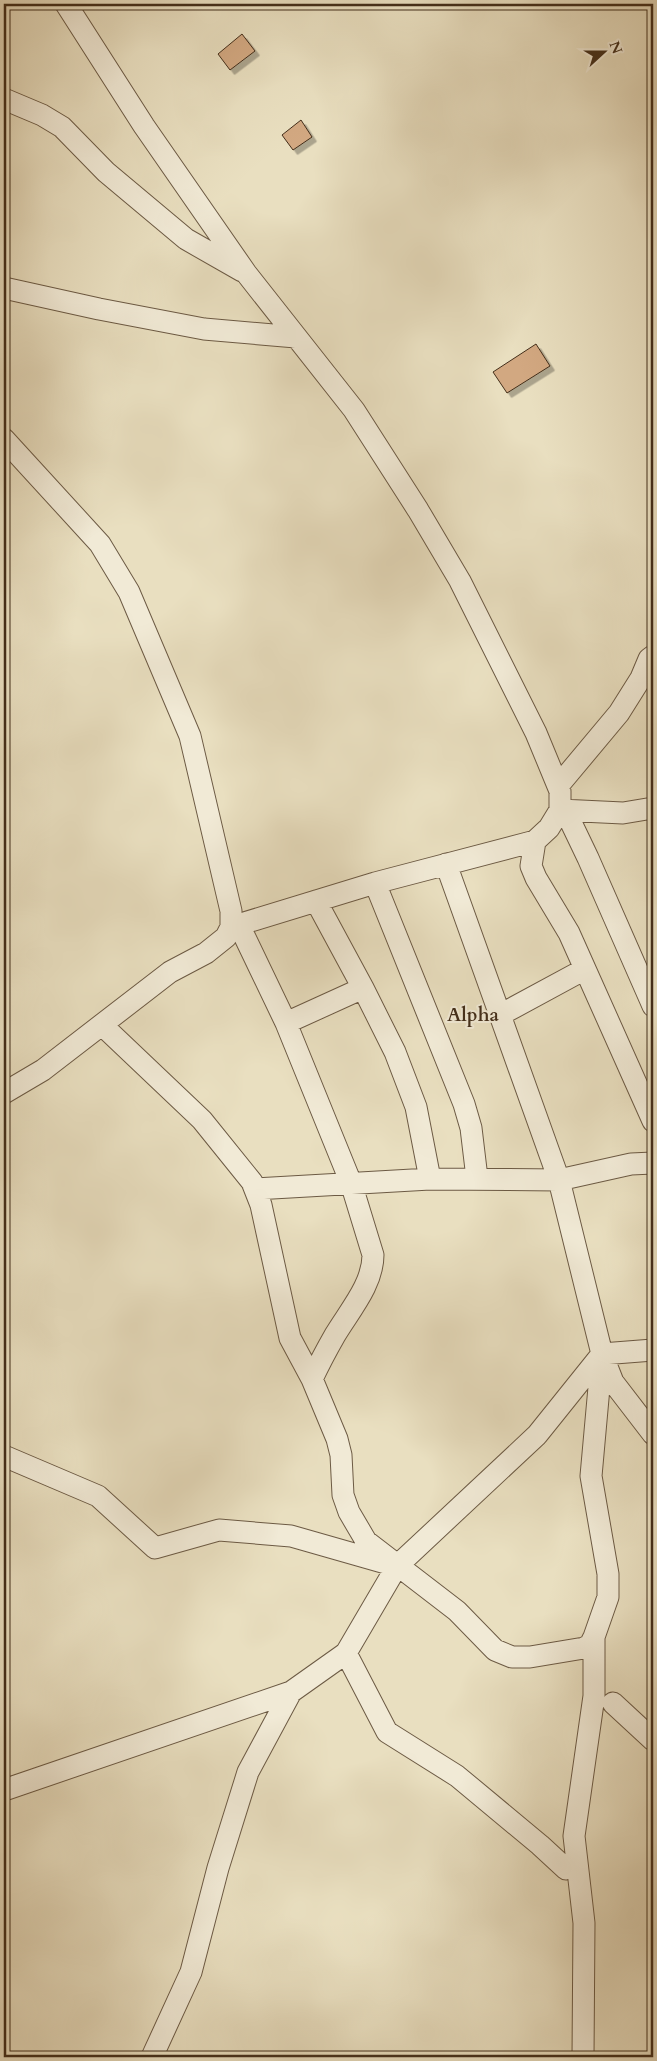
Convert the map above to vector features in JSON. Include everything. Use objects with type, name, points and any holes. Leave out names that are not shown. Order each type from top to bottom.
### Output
[{"type":"street","points":[[66,4],[144,126],[246,273],[354,410],[418,510],[460,581],[536,733],[558,786],[563,810],[588,858],[653,1006]]},
{"type":"street","points":[[4,99],[42,115],[62,127],[106,172],[186,239],[246,273]]},
{"type":"street","points":[[4,288],[204,329],[296,337]]},
{"type":"street","points":[[4,439],[100,544],[129,592],[190,736],[235,926],[286,1023],[351,1183],[372,1255],[373,1267],[368,1280],[334,1337],[312,1379]]},
{"type":"street","points":[[558,786],[619,713],[641,678],[649,659],[653,656]]},
{"type":"street","points":[[563,810],[623,813],[653,808]]},
{"type":"street","points":[[563,810],[536,841],[531,866],[536,878],[557,912],[585,969],[653,1120]]},
{"type":"street","points":[[4,1093],[43,1070],[170,972],[206,952],[226,937],[235,926],[375,883],[536,841]]},
{"type":"street","points":[[446,864],[559,1180],[602,1354],[613,1382],[653,1434]]},
{"type":"street","points":[[375,883],[464,1104],[471,1128],[477,1178]]},
{"type":"street","points":[[316,901],[364,988],[395,1052],[416,1106],[430,1179]]},
{"type":"street","points":[[500,1015],[585,969]]},
{"type":"street","points":[[286,1023],[364,988]]},
{"type":"street","points":[[102,1025],[202,1120],[252,1182],[261,1205],[290,1338],[312,1379],[337,1439],[341,1455],[343,1495],[349,1512],[366,1540],[457,1611],[495,1650],[512,1657],[530,1657],[584,1648],[590,1645],[608,1597],[608,1574],[591,1476],[602,1354]]},
{"type":"street","points":[[255,1189],[430,1179],[559,1180],[631,1164],[653,1163]]},
{"type":"street","points":[[4,1790],[291,1692],[346,1653],[397,1566],[537,1435],[602,1354],[653,1350]]},
{"type":"street","points":[[4,1456],[98,1496],[155,1548],[219,1530],[291,1536],[397,1566]]},
{"type":"street","points":[[584,2057],[584,1923],[574,1836],[594,1696],[594,1637]]},
{"type":"street","points":[[346,1653],[387,1732],[457,1776],[566,1869]]},
{"type":"street","points":[[152,2057],[191,1972],[218,1868],[248,1772],[291,1692]]},
{"type":"street","points":[[613,1702],[653,1740]]},
{"type":"building","points":[[242,34],[255,51],[230,70],[218,54]]},
{"type":"building","points":[[301,120],[312,137],[293,150],[282,135]]},
{"type":"building","points":[[536,344],[550,366],[507,393],[493,372]]},
{"type":"district","name":"Alpha","points":[[473,1015]]}]
